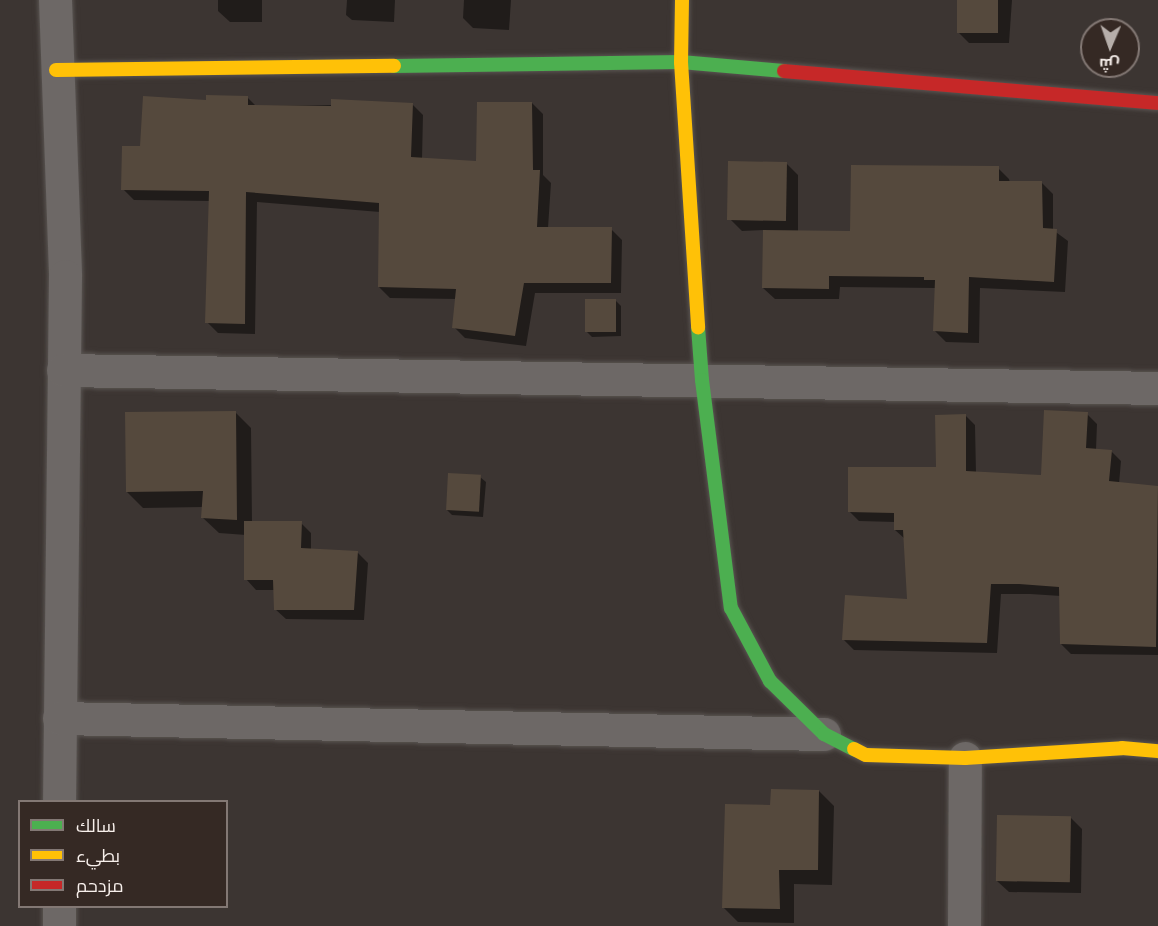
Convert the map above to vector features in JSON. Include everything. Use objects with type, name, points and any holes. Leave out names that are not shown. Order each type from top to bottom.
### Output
[{"type":"street","points":[[55,0],[65,276],[59,800]]},
{"type":"street","points":[[682,0],[681,62],[702,380],[731,608],[770,681],[824,734],[867,755],[965,758],[1122,748],[1158,751]]},
{"type":"street","points":[[56,70],[681,62],[1158,103]]},
{"type":"street","points":[[63,370],[1158,388]]},
{"type":"street","points":[[59,718],[824,734]]},
{"type":"street","points":[[963,926],[965,758]]},
{"type":"street","points":[[59,908],[59,926]]},
{"type":"building","points":[[957,0],[998,0],[998,33],[957,33]]},
{"type":"building","points":[[206,95],[248,96],[248,105],[331,106],[331,99],[413,103],[411,157],[476,161],[477,102],[532,102],[533,170],[540,170],[537,227],[612,227],[611,283],[524,283],[515,336],[452,328],[456,289],[378,287],[379,203],[246,192],[245,324],[205,323],[209,191],[121,190],[122,146],[140,146],[143,96],[206,100]]},
{"type":"building","points":[[728,161],[787,162],[786,221],[727,220]]},
{"type":"building","points":[[851,165],[999,166],[999,181],[1042,181],[1043,228],[1057,229],[1054,282],[969,277],[968,333],[933,331],[935,280],[924,280],[924,277],[829,276],[829,289],[762,288],[763,230],[850,231]]},
{"type":"building","points":[[585,299],[616,299],[616,332],[585,332]]},
{"type":"building","points":[[1044,410],[1088,412],[1086,448],[1112,450],[1109,481],[1158,486],[1156,647],[1060,644],[1059,587],[1019,584],[991,584],[987,643],[842,640],[845,595],[907,599],[903,530],[894,530],[894,513],[848,512],[848,467],[936,467],[935,415],[966,414],[966,471],[1041,475]]},
{"type":"building","points":[[236,411],[237,520],[201,518],[203,491],[126,492],[125,412]]},
{"type":"building","points":[[448,473],[481,475],[479,512],[446,510]]},
{"type":"building","points":[[244,521],[302,521],[301,548],[358,551],[354,610],[274,610],[273,580],[244,580]]},
{"type":"building","points":[[771,789],[819,790],[818,870],[779,870],[780,909],[722,908],[725,804],[770,805]]},
{"type":"building","points":[[997,815],[1071,816],[1070,882],[996,881]]},
{"type":"traffic: fast","points":[[394,66],[681,62],[784,71]]},
{"type":"traffic: fast","points":[[698,327],[702,380],[731,608],[770,681],[824,734],[854,749]]},
{"type":"traffic: slow","points":[[682,0],[681,62],[698,327]]},
{"type":"traffic: slow","points":[[56,70],[394,66]]},
{"type":"traffic: slow","points":[[854,749],[866,755],[965,758],[1122,748],[1158,751]]},
{"type":"traffic: jam","points":[[784,71],[1158,103]]}]
